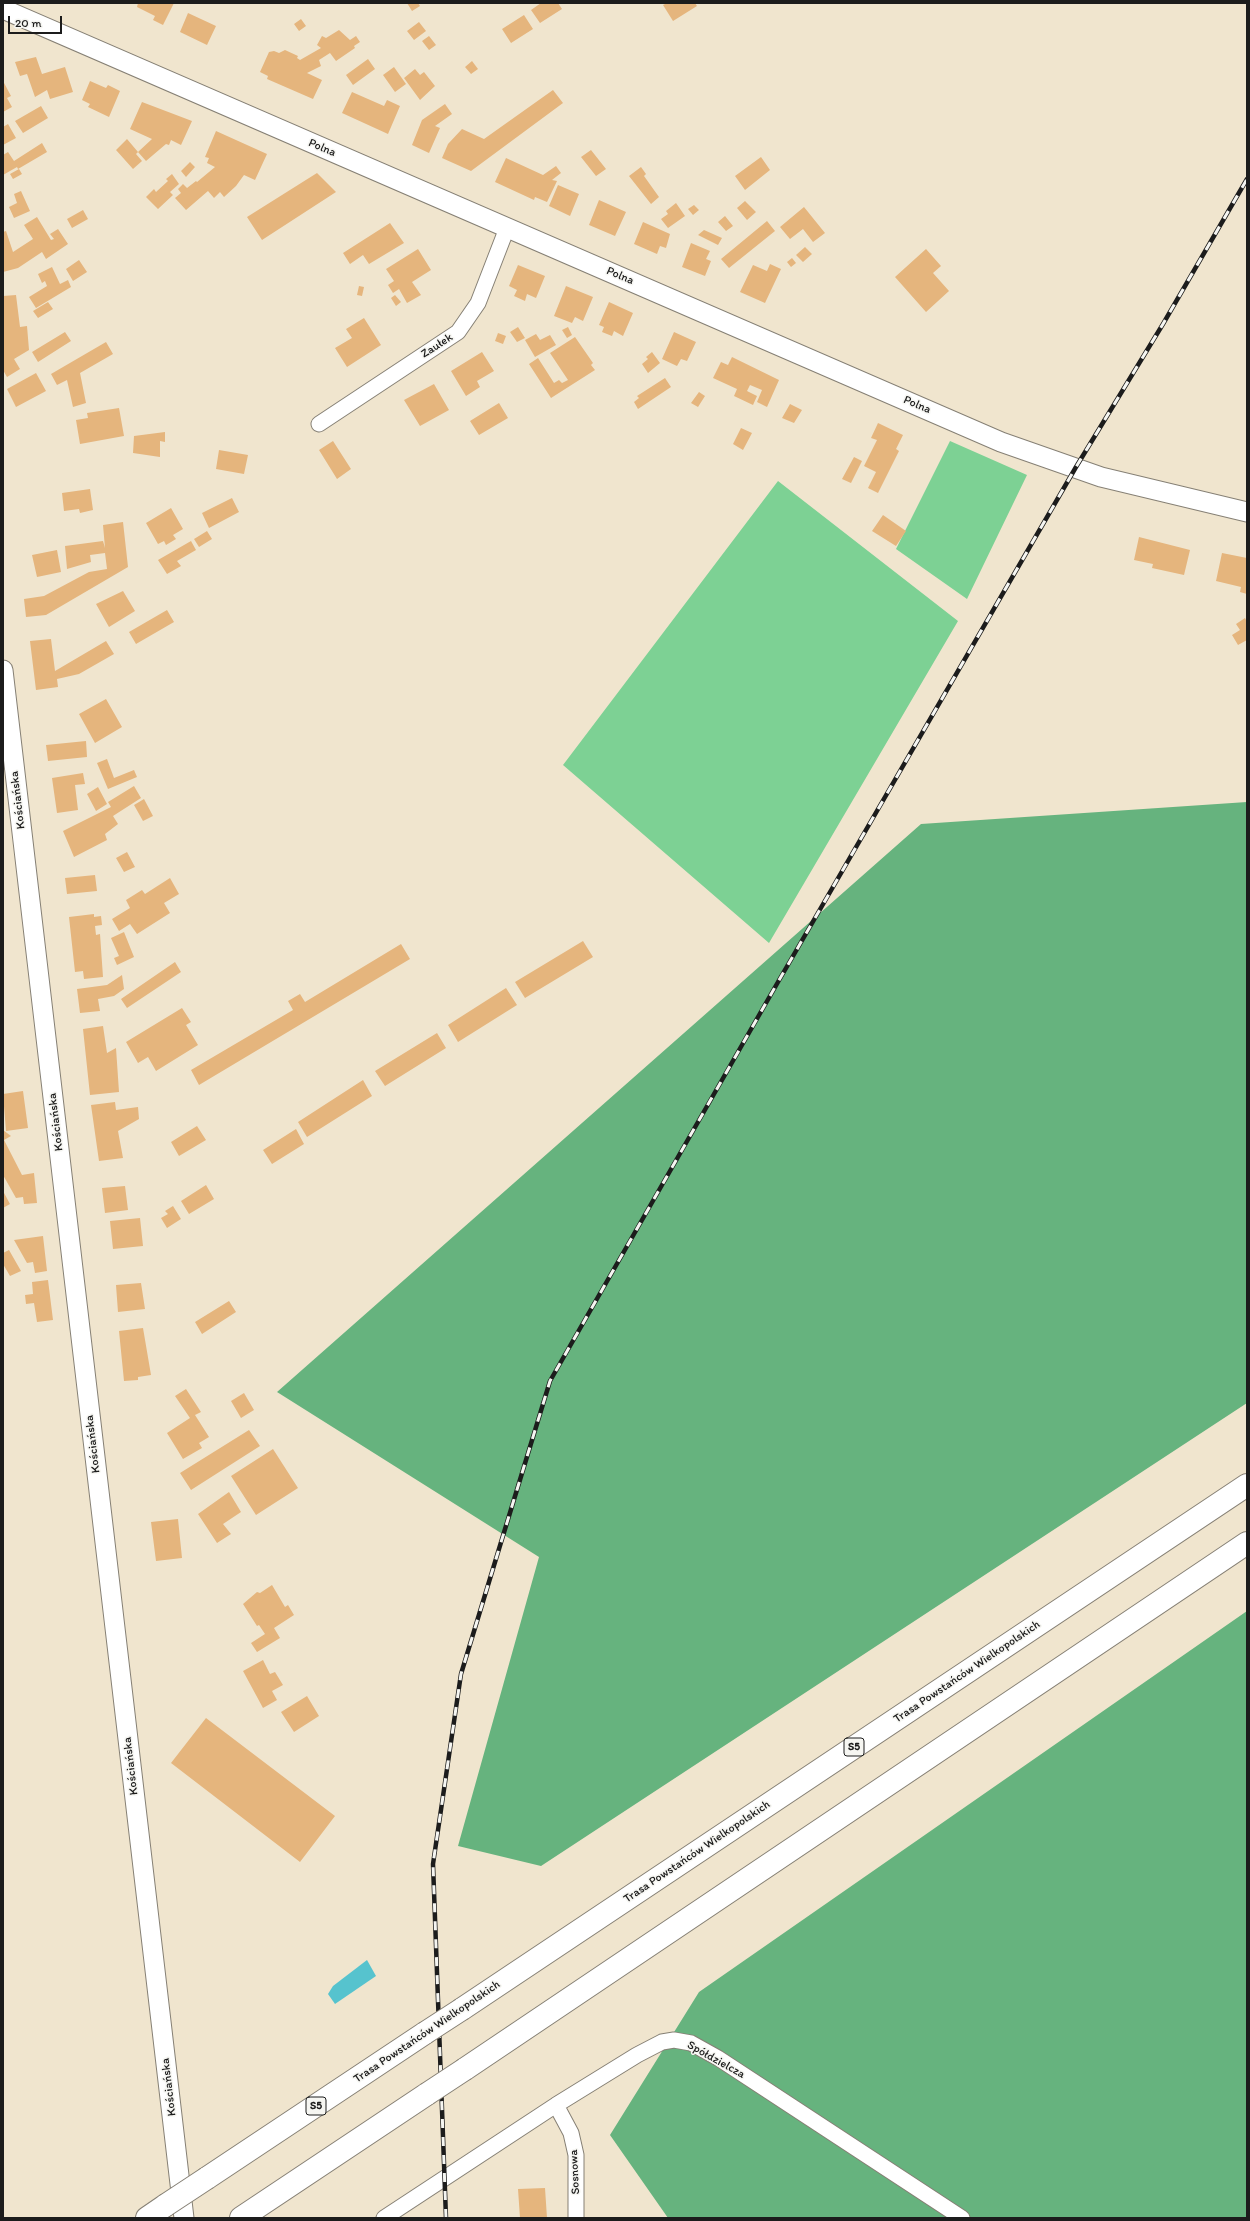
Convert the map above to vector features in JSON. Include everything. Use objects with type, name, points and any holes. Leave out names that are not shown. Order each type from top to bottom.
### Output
[{"type":"highway","name":"Trasa Powstańców Wielkopolskich","points":[[147,2218],[1247,1485]]},
{"type":"highway","points":[[241,2218],[1247,1543]]},
{"type":"street","name":"Polna","points":[[3,9],[1001,442],[1100,477],[1247,512]]},
{"type":"street","name":"Zaułek","points":[[318,424],[458,332],[478,304],[507,228]]},
{"type":"street","name":"Kościańska","points":[[3,670],[184,2218]]},
{"type":"street","name":"Spółdzielcza","points":[[384,2218],[556,2105],[637,2055],[662,2042],[674,2040],[691,2043],[718,2058],[962,2218]]},
{"type":"street","name":"Sosnowa","points":[[556,2105],[571,2133],[576,2155],[576,2218]]},
{"type":"green space","points":[[950,441],[1027,475],[967,599],[896,549]]},
{"type":"green space","points":[[778,481],[958,621],[769,943],[563,765]]},
{"type":"green space","points":[[1247,802],[1247,1403],[541,1866],[458,1846],[539,1557],[277,1392],[921,824]]},
{"type":"green space","points":[[1247,1611],[1247,2218],[668,2218],[610,2135],[699,1992]]},
{"type":"water","points":[[367,1960],[376,1976],[335,2004],[328,1994],[333,1986]]},
{"type":"building","points":[[138,3],[174,3],[163,25],[153,20],[155,16],[137,7]]},
{"type":"building","points":[[407,3],[418,3],[420,6],[412,11]]},
{"type":"building","points":[[541,3],[558,3],[562,9],[540,23],[531,10]]},
{"type":"building","points":[[667,3],[695,3],[697,6],[673,21],[663,5]]},
{"type":"building","points":[[188,13],[216,26],[207,45],[180,32]]},
{"type":"building","points":[[524,15],[533,29],[511,43],[502,29]]},
{"type":"building","points":[[301,19],[306,26],[299,31],[294,24]]},
{"type":"building","points":[[419,22],[426,31],[414,40],[407,31]]},
{"type":"building","points":[[339,30],[350,40],[356,36],[360,42],[354,46],[355,48],[336,61],[330,53],[319,60],[321,66],[307,73],[322,80],[313,99],[267,79],[268,76],[260,72],[269,52],[274,51],[279,53],[285,50],[298,56],[297,58],[300,60],[321,48],[317,45],[322,36],[326,38]]},
{"type":"building","points":[[429,36],[436,45],[429,50],[422,41]]},
{"type":"building","points":[[36,57],[42,74],[65,67],[73,92],[50,99],[47,90],[35,97],[27,74],[20,76],[15,62]]},
{"type":"building","points":[[368,59],[375,69],[353,85],[346,75]]},
{"type":"building","points":[[472,61],[478,69],[471,74],[465,67]]},
{"type":"building","points":[[394,67],[406,84],[395,92],[383,75]]},
{"type":"building","points":[[415,69],[420,75],[424,72],[435,86],[420,100],[404,78]]},
{"type":"building","points":[[3,81],[11,96],[7,98],[12,107],[3,112]]},
{"type":"building","points":[[90,81],[106,88],[108,85],[120,91],[109,117],[88,107],[90,104],[82,100]]},
{"type":"building","points":[[553,90],[563,103],[471,171],[442,158],[448,144],[462,129],[484,139]]},
{"type":"building","points":[[352,92],[384,106],[387,100],[400,106],[388,134],[342,113]]},
{"type":"building","points":[[142,102],[192,121],[181,145],[171,140],[169,145],[166,144],[146,161],[138,152],[152,139],[130,129]]},
{"type":"building","points":[[445,104],[452,114],[435,126],[440,128],[429,153],[412,145],[422,120]]},
{"type":"building","points":[[41,106],[48,118],[23,133],[15,121]]},
{"type":"building","points":[[8,124],[16,138],[3,145],[3,127]]},
{"type":"building","points":[[216,131],[267,154],[255,180],[244,175],[236,186],[224,197],[220,192],[214,198],[208,191],[186,210],[175,198],[181,193],[178,189],[183,184],[187,188],[215,167],[207,163],[209,158],[205,157]]},
{"type":"building","points":[[127,139],[138,152],[136,154],[142,161],[133,169],[116,150]]},
{"type":"building","points":[[42,143],[47,152],[18,169],[17,167],[3,175],[3,155],[8,152],[14,161]]},
{"type":"building","points":[[591,150],[606,169],[596,176],[581,157]]},
{"type":"building","points":[[761,157],[770,170],[745,190],[735,176]]},
{"type":"building","points":[[506,158],[543,175],[556,166],[561,173],[552,180],[557,181],[547,202],[535,197],[534,200],[495,182]]},
{"type":"building","points":[[190,162],[195,167],[186,177],[181,171]]},
{"type":"building","points":[[641,167],[646,174],[644,176],[659,197],[651,204],[629,176]]},
{"type":"building","points":[[19,169],[22,174],[13,179],[10,174]]},
{"type":"building","points":[[317,173],[336,192],[262,240],[247,217]]},
{"type":"building","points":[[172,174],[179,184],[170,192],[173,195],[158,209],[146,197],[154,189],[156,192],[168,181],[166,179]]},
{"type":"building","points":[[558,185],[579,194],[570,216],[549,206]]},
{"type":"building","points":[[21,191],[30,211],[14,218],[9,207],[17,203],[14,194]]},
{"type":"building","points":[[599,200],[626,212],[615,236],[589,225]]},
{"type":"building","points":[[745,201],[756,212],[747,220],[737,208]]},
{"type":"building","points":[[676,203],[685,216],[668,228],[661,219],[668,214],[666,211]]},
{"type":"building","points":[[694,205],[699,210],[693,215],[688,209]]},
{"type":"building","points":[[804,207],[825,233],[813,242],[803,229],[790,239],[780,227]]},
{"type":"building","points":[[83,210],[88,219],[72,228],[67,219]]},
{"type":"building","points":[[725,216],[733,226],[726,231],[718,222]]},
{"type":"building","points":[[37,217],[51,240],[54,239],[50,234],[58,229],[68,244],[46,259],[42,252],[18,268],[3,272],[3,232],[6,231],[13,252],[33,239],[24,225]]},
{"type":"building","points":[[767,221],[775,231],[729,268],[721,259]]},
{"type":"building","points":[[643,222],[670,234],[666,248],[660,246],[657,254],[634,244]]},
{"type":"building","points":[[390,223],[404,243],[369,264],[363,255],[350,264],[343,253]]},
{"type":"building","points":[[704,230],[722,238],[718,245],[698,235]]},
{"type":"building","points":[[691,243],[710,251],[706,259],[711,261],[705,276],[682,267]]},
{"type":"building","points":[[805,247],[812,254],[803,262],[796,255]]},
{"type":"building","points":[[418,249],[431,270],[412,282],[421,295],[407,303],[399,289],[393,293],[388,285],[394,281],[386,269]]},
{"type":"building","points":[[926,249],[941,266],[933,273],[949,291],[926,312],[895,277]]},
{"type":"building","points":[[792,258],[796,263],[791,267],[787,262]]},
{"type":"building","points":[[79,260],[87,272],[73,281],[66,269]]},
{"type":"building","points":[[770,264],[781,269],[765,303],[740,292],[753,265],[767,271]]},
{"type":"building","points":[[518,265],[545,276],[536,298],[527,294],[525,301],[514,296],[517,290],[509,286]]},
{"type":"building","points":[[52,267],[60,284],[68,280],[71,287],[36,308],[29,297],[47,286],[45,281],[42,283],[38,274]]},
{"type":"building","points":[[359,286],[364,287],[362,296],[357,295]]},
{"type":"building","points":[[566,286],[593,297],[583,321],[575,317],[572,323],[554,316]]},
{"type":"building","points":[[16,295],[20,327],[27,326],[29,350],[14,359],[20,369],[7,377],[3,370],[3,296]]},
{"type":"building","points":[[395,295],[401,302],[396,306],[391,298]]},
{"type":"building","points":[[48,302],[53,309],[38,318],[33,311]]},
{"type":"building","points":[[609,302],[633,313],[623,336],[614,331],[612,336],[602,332],[604,327],[599,325]]},
{"type":"building","points":[[364,318],[381,345],[347,367],[335,348],[352,338],[346,329]]},
{"type":"building","points":[[518,327],[525,338],[517,342],[510,332]]},
{"type":"building","points":[[568,327],[572,335],[567,338],[562,330]]},
{"type":"building","points":[[65,332],[71,341],[38,362],[32,352]]},
{"type":"building","points":[[674,332],[696,342],[687,361],[681,359],[677,366],[662,359]]},
{"type":"building","points":[[498,333],[506,336],[503,344],[495,341]]},
{"type":"building","points":[[536,334],[540,340],[550,335],[556,345],[535,357],[525,340]]},
{"type":"building","points":[[575,337],[593,363],[591,365],[595,370],[551,398],[529,364],[538,358],[554,383],[559,380],[562,383],[568,380],[550,353]]},
{"type":"building","points":[[106,342],[113,354],[80,373],[86,403],[73,407],[67,380],[57,385],[51,374]]},
{"type":"building","points":[[482,352],[494,371],[477,381],[480,387],[466,396],[451,371]]},
{"type":"building","points":[[652,352],[660,363],[648,373],[642,364],[648,359],[646,357]]},
{"type":"building","points":[[732,357],[779,380],[767,407],[757,402],[762,390],[750,385],[747,391],[757,396],[753,405],[734,396],[737,389],[713,378],[721,362],[728,365]]},
{"type":"building","points":[[36,373],[46,391],[16,407],[7,389]]},
{"type":"building","points":[[665,378],[671,387],[638,409],[634,402],[639,398],[637,396]]},
{"type":"building","points":[[434,384],[449,410],[420,426],[404,400]]},
{"type":"building","points":[[699,392],[705,396],[698,407],[691,403]]},
{"type":"building","points":[[499,403],[508,418],[479,435],[470,421]]},
{"type":"building","points":[[790,404],[802,410],[794,423],[782,418]]},
{"type":"building","points":[[119,408],[124,436],[80,444],[76,420],[88,418],[87,413]]},
{"type":"building","points":[[878,423],[903,435],[896,449],[899,451],[878,493],[868,488],[876,472],[864,466],[877,440],[871,438]]},
{"type":"building","points":[[741,428],[752,433],[743,450],[733,444]]},
{"type":"building","points":[[165,432],[165,442],[160,441],[160,457],[133,453],[134,436]]},
{"type":"building","points":[[333,441],[351,469],[337,479],[319,450]]},
{"type":"building","points":[[219,450],[248,455],[244,474],[216,469]]},
{"type":"building","points":[[854,457],[862,461],[851,483],[842,479]]},
{"type":"building","points":[[90,489],[93,510],[80,513],[79,509],[64,511],[62,493]]},
{"type":"building","points":[[232,498],[239,512],[209,528],[202,513]]},
{"type":"building","points":[[171,508],[183,529],[173,535],[176,539],[166,545],[164,541],[158,544],[146,523]]},
{"type":"building","points":[[883,515],[906,531],[896,546],[872,531]]},
{"type":"building","points":[[123,522],[128,567],[46,615],[26,617],[24,599],[44,596],[89,572],[107,569],[105,553],[90,555],[91,562],[67,569],[65,546],[103,541],[105,548],[103,525]]},
{"type":"building","points":[[207,531],[212,539],[199,547],[194,539]]},
{"type":"building","points":[[1139,537],[1190,550],[1184,575],[1152,568],[1153,564],[1134,560]]},
{"type":"building","points":[[191,541],[196,550],[177,561],[181,566],[167,574],[158,560]]},
{"type":"building","points":[[57,550],[61,572],[37,577],[32,555]]},
{"type":"building","points":[[1222,553],[1247,558],[1247,594],[1240,592],[1241,587],[1216,581]]},
{"type":"building","points":[[123,591],[135,611],[109,627],[96,604]]},
{"type":"building","points":[[167,610],[174,622],[136,644],[129,632]]},
{"type":"building","points":[[1245,618],[1247,622],[1247,640],[1238,645],[1232,635],[1240,630],[1236,624]]},
{"type":"building","points":[[51,639],[55,671],[106,641],[114,654],[79,674],[57,679],[58,687],[36,690],[30,641]]},
{"type":"building","points":[[106,699],[122,727],[95,743],[79,714]]},
{"type":"building","points":[[86,741],[87,757],[48,761],[46,745]]},
{"type":"building","points":[[107,759],[114,778],[134,770],[137,777],[108,789],[97,763]]},
{"type":"building","points":[[83,773],[85,784],[75,785],[78,810],[57,813],[52,778]]},
{"type":"building","points":[[134,786],[141,798],[113,816],[118,824],[105,834],[107,840],[74,857],[63,831],[111,807],[108,802]]},
{"type":"building","points":[[98,787],[107,804],[96,811],[87,794]]},
{"type":"building","points":[[144,799],[153,816],[143,821],[134,805]]},
{"type":"building","points":[[127,852],[135,867],[124,872],[116,858]]},
{"type":"building","points":[[95,875],[97,891],[67,894],[65,878]]},
{"type":"building","points":[[170,878],[179,894],[164,903],[170,913],[137,934],[130,924],[119,931],[112,919],[130,908],[126,900],[142,890],[145,894]]},
{"type":"building","points":[[94,914],[94,917],[101,916],[102,925],[95,926],[96,935],[100,934],[103,977],[84,979],[83,971],[75,972],[69,917]]},
{"type":"building","points":[[124,932],[134,957],[117,965],[114,958],[119,956],[111,938]]},
{"type":"building","points":[[583,941],[593,957],[525,998],[515,982]]},
{"type":"building","points":[[401,944],[410,959],[199,1085],[191,1070],[293,1010],[288,1001],[300,994],[305,1002]]},
{"type":"building","points":[[175,962],[181,972],[127,1008],[121,999]]},
{"type":"building","points":[[122,975],[124,989],[114,996],[98,999],[100,1011],[80,1013],[77,989],[107,985]]},
{"type":"building","points":[[506,988],[517,1005],[458,1042],[448,1025]]},
{"type":"building","points":[[182,1008],[191,1022],[186,1025],[198,1045],[156,1071],[148,1057],[138,1063],[126,1042]]},
{"type":"building","points":[[103,1026],[107,1053],[116,1048],[119,1092],[90,1095],[83,1029]]},
{"type":"building","points":[[437,1033],[446,1048],[385,1086],[375,1071]]},
{"type":"building","points":[[363,1080],[372,1096],[307,1137],[298,1122]]},
{"type":"building","points":[[23,1091],[28,1128],[6,1131],[3,1094]]},
{"type":"building","points":[[115,1102],[116,1110],[138,1107],[139,1119],[118,1131],[123,1158],[99,1161],[91,1105]]},
{"type":"building","points":[[197,1126],[206,1140],[179,1156],[171,1142]]},
{"type":"building","points":[[296,1129],[304,1144],[272,1164],[263,1150]]},
{"type":"building","points":[[3,1130],[11,1136],[4,1140],[22,1175],[34,1173],[37,1203],[24,1204],[23,1197],[16,1198],[3,1175]]},
{"type":"building","points":[[206,1185],[214,1199],[189,1214],[181,1201]]},
{"type":"building","points":[[125,1186],[128,1210],[105,1213],[102,1188]]},
{"type":"building","points":[[3,1191],[10,1204],[3,1208]]},
{"type":"building","points":[[173,1206],[181,1219],[167,1228],[161,1218],[168,1214],[165,1211]]},
{"type":"building","points":[[140,1218],[143,1246],[113,1249],[110,1221]]},
{"type":"building","points":[[43,1236],[47,1271],[35,1273],[33,1262],[27,1263],[14,1240]]},
{"type":"building","points":[[9,1250],[21,1271],[10,1276],[3,1264],[3,1253]]},
{"type":"building","points":[[48,1280],[53,1320],[37,1322],[34,1303],[26,1304],[25,1295],[33,1294],[32,1282]]},
{"type":"building","points":[[141,1283],[145,1309],[118,1312],[116,1285]]},
{"type":"building","points":[[229,1301],[236,1312],[202,1334],[195,1322]]},
{"type":"building","points":[[143,1328],[151,1375],[138,1377],[138,1380],[124,1381],[119,1331]]},
{"type":"building","points":[[186,1389],[201,1412],[195,1415],[209,1437],[199,1443],[202,1448],[183,1459],[167,1433],[190,1418],[175,1396]]},
{"type":"building","points":[[244,1393],[254,1410],[241,1418],[231,1401]]},
{"type":"building","points":[[249,1430],[260,1446],[191,1490],[180,1473]]},
{"type":"building","points":[[273,1449],[298,1488],[256,1515],[231,1476]]},
{"type":"building","points":[[229,1492],[241,1512],[223,1524],[231,1534],[217,1543],[198,1514]]},
{"type":"building","points":[[178,1519],[182,1558],[156,1561],[151,1522]]},
{"type":"building","points":[[272,1585],[285,1607],[288,1605],[294,1615],[274,1628],[280,1638],[257,1652],[251,1643],[265,1634],[259,1625],[257,1626],[243,1604],[257,1592],[260,1593]]},
{"type":"building","points":[[263,1660],[270,1674],[275,1672],[283,1685],[272,1691],[277,1700],[263,1708],[243,1671]]},
{"type":"building","points":[[307,1696],[319,1716],[294,1732],[281,1712]]},
{"type":"building","points":[[206,1718],[335,1816],[300,1862],[171,1763]]},
{"type":"building","points":[[545,2188],[547,2218],[520,2218],[518,2189]]},
{"type":"railway","points":[[446,2218],[433,1864],[461,1674],[550,1381],[778,982],[1076,467],[1163,324],[1247,179]]}]
